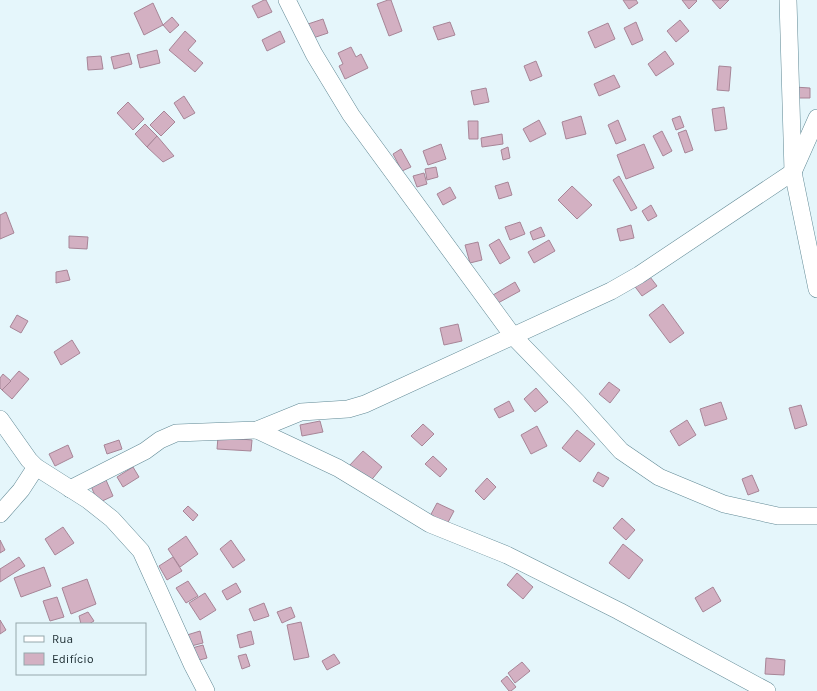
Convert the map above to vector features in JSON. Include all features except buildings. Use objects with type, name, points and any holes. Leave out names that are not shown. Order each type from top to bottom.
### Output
[{"type":"street","points":[[288,0],[314,54],[351,115],[513,336],[622,451],[659,477],[724,504],[778,516],[817,516]]},
{"type":"street","points":[[788,0],[793,172],[817,289]]},
{"type":"street","points":[[70,489],[145,451],[160,440],[176,433],[257,430],[301,412],[348,409],[365,404],[611,291],[639,275],[793,172],[817,118]]},
{"type":"street","points":[[0,419],[36,467],[88,500],[112,518],[141,551],[192,664],[206,691]]},
{"type":"street","points":[[257,430],[338,468],[430,524],[507,555],[619,611],[767,691]]},
{"type":"street","points":[[0,514],[21,490],[36,467]]}]
